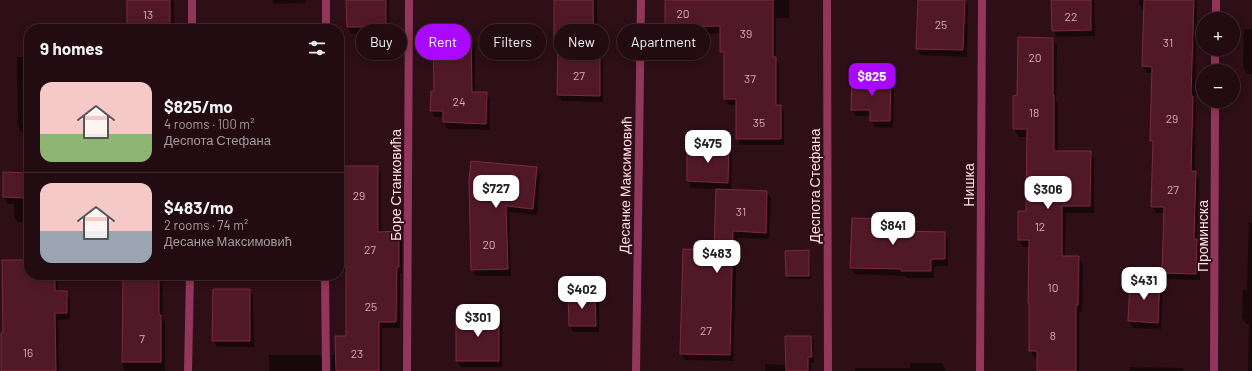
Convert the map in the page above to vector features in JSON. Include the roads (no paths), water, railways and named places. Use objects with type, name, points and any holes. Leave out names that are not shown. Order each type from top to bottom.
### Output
[{"type":"street","points":[[192,0],[192,24]]},
{"type":"street","points":[[326,0],[326,24]]},
{"type":"street","name":"Боре Станковића","points":[[407,371],[409,0]]},
{"type":"street","name":"Десанке Максимовић","points":[[636,371],[641,0]]},
{"type":"street","name":"Деспота Стефана","points":[[827,0],[828,371]]},
{"type":"street","name":"Нишка","points":[[980,371],[982,0]]},
{"type":"street","points":[[1216,0],[1216,12]]},
{"type":"street","name":"Проминска","points":[[1214,371],[1215,108]]},
{"type":"street","points":[[188,371],[190,280]]},
{"type":"street","points":[[325,280],[326,371]]}]
